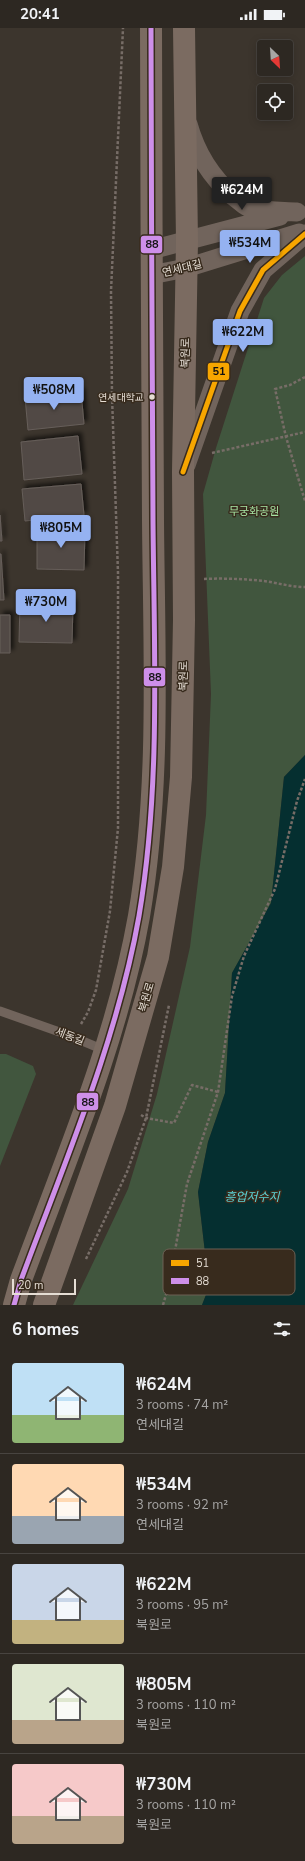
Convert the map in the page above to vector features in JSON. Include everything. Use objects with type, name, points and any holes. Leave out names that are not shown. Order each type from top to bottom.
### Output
[{"type":"main road","points":[[14,1305],[20,1280],[90,1096],[104,1050],[126,972],[139,916],[149,835],[156,700],[150,250],[151,28]]},
{"type":"main road","name":"북원로","points":[[44,1305],[115,1106],[158,957],[173,867],[181,777],[184,620],[183,472],[187,241],[184,28]]},
{"type":"main road","points":[[104,1050],[121,1084]]},
{"type":"street","points":[[185,113],[193,142],[204,164],[227,191],[246,206],[262,211],[301,211]]},
{"type":"street","points":[[150,250],[301,211]]},
{"type":"street","points":[[183,472],[219,375],[240,311],[263,270],[305,233]]},
{"type":"street","name":"연세대길","points":[[151,275],[186,268],[305,233]]},
{"type":"lane","name":"세동길","points":[[0,1011],[68,1035],[104,1050]]},
{"type":"path","points":[[68,1035],[77,1028],[85,1017],[96,990],[110,911],[118,828],[118,573],[112,396],[111,291],[123,28]]},
{"type":"path","points":[[305,377],[290,385],[275,389],[286,437],[305,502]]},
{"type":"path","points":[[208,454],[305,432]]},
{"type":"path","points":[[202,580],[221,578],[305,587]]},
{"type":"path","points":[[175,1249],[187,1184],[218,1092],[232,996],[244,956],[275,889],[297,801],[305,779]]},
{"type":"path","points":[[141,1115],[146,1118],[174,1123],[192,1085],[218,1092]]},
{"type":"path","points":[[163,1305],[166,1295]]},
{"type":"green space","name":"무궁화공원","points":[[305,256],[305,755],[284,777],[271,903],[232,973],[225,1093],[208,1142],[198,1192],[205,1249],[163,1249],[163,1295],[206,1295],[202,1305],[73,1305],[128,1189],[157,1094],[190,947],[206,815],[211,694],[203,494],[216,448],[264,298],[282,275]]},
{"type":"green space","points":[[0,1054],[6,1054],[33,1066],[36,1074],[0,1166]]},
{"type":"water","name":"흥업저수지","points":[[305,755],[305,1305],[202,1305],[206,1295],[295,1295],[295,1249],[205,1249],[198,1192],[208,1142],[225,1093],[232,973],[271,903],[284,777]]},
{"type":"building","points":[[81,392],[84,424],[28,430],[25,397]]},
{"type":"building","points":[[78,436],[82,474],[24,480],[21,442]]},
{"type":"building","points":[[81,484],[84,515],[25,521],[22,489]]},
{"type":"building","points":[[0,515],[2,541],[0,541]]},
{"type":"building","points":[[37,528],[85,529],[84,570],[37,569]]},
{"type":"building","points":[[1,554],[4,600],[0,600]]},
{"type":"building","points":[[20,603],[73,604],[72,643],[19,642]]},
{"type":"building","points":[[0,615],[10,615],[10,653],[0,653]]},
{"type":"transit line","name":"88","points":[[14,1305],[21,1280],[104,1055],[129,963],[139,916],[146,867],[151,817],[155,718],[151,28]]},
{"type":"transit line","name":"51","points":[[183,472],[240,311],[263,270],[305,234]]},
{"type":"place","name":"연세대학교","points":[[152,397]]}]
